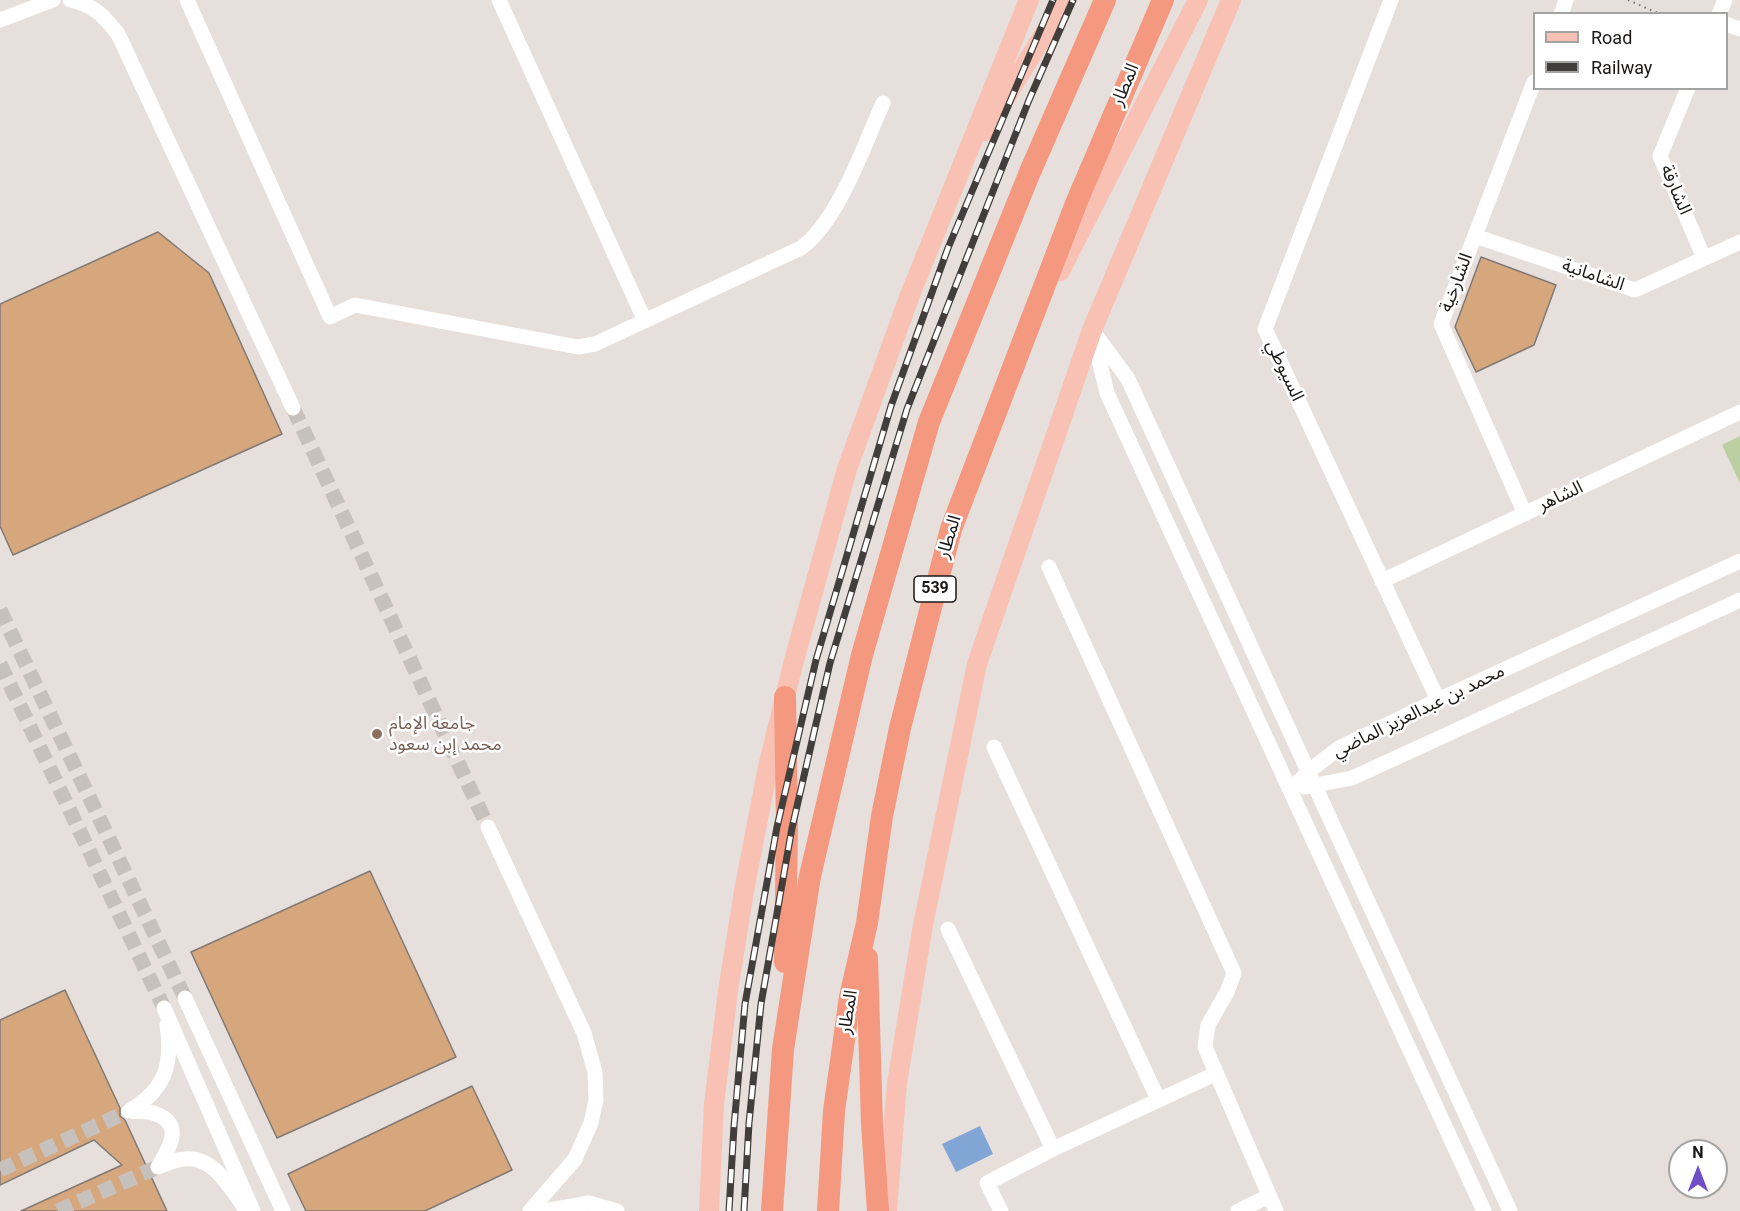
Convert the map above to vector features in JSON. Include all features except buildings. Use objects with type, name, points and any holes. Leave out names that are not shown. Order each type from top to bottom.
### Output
[{"type":"highway","points":[[783,1049],[813,865],[862,655],[929,422],[1030,172],[1105,0]]},
{"type":"highway","name":"المطار","points":[[828,1211],[835,1100],[850,997],[867,923],[882,816],[900,728],[951,529],[1077,201],[1163,0]]},
{"type":"highway","points":[[772,1211],[783,1049],[787,825],[785,697]]},
{"type":"highway","points":[[867,923],[872,1125],[878,1211]]},
{"type":"main road","points":[[709,1211],[714,1104],[728,991],[744,891],[768,767],[785,697],[847,470],[910,296],[1029,0]]},
{"type":"main road","points":[[958,174],[1065,0]]},
{"type":"main road","points":[[1016,356],[1198,0]]},
{"type":"main road","points":[[887,1211],[897,1083],[923,926],[977,664],[1092,330],[1231,0]]},
{"type":"street","points":[[5,17],[53,0]]},
{"type":"street","points":[[70,0],[85,3],[103,15],[118,34],[293,408]]},
{"type":"street","points":[[187,0],[330,317],[355,305],[578,347],[595,344],[801,248],[812,240],[832,214],[883,103]]},
{"type":"street","points":[[499,0],[645,321]]},
{"type":"street","name":"السيوطي","points":[[1391,0],[1265,328],[1438,700]]},
{"type":"street","name":"الشارخية","points":[[1525,514],[1441,324],[1533,85]]},
{"type":"street","name":"الشارقة","points":[[1687,90],[1660,156],[1704,258]]},
{"type":"street","name":"الشامانية","points":[[1475,236],[1635,290],[1740,242]]},
{"type":"street","points":[[1092,330],[1128,379],[1510,1211]]},
{"type":"street","points":[[1092,330],[1107,393],[1484,1211]]},
{"type":"street","name":"الشاهر","points":[[1382,581],[1740,412]]},
{"type":"street","name":"محمد بن عبدالعزيز الماضي","points":[[1290,790],[1311,779],[1339,748],[1740,561]]},
{"type":"street","points":[[1049,567],[1234,973],[1227,992],[1208,1025],[1205,1047],[1276,1211]]},
{"type":"street","name":"محمد بن عبدالعزيز الماضي","points":[[1311,779],[1352,778],[1740,600]]},
{"type":"street","points":[[994,747],[1158,1099]]},
{"type":"street","points":[[488,827],[584,1033],[594,1072],[597,1100],[591,1123],[576,1159],[530,1211]]},
{"type":"street","points":[[948,929],[1053,1149]]},
{"type":"street","points":[[185,998],[283,1211]]},
{"type":"street","points":[[247,1211],[221,1175],[206,1162],[183,1159],[158,1167],[170,1147],[173,1132],[166,1120],[152,1113],[129,1111],[146,1102],[159,1085],[169,1061],[169,1038],[164,1008],[253,1211]]},
{"type":"street","points":[[1001,1211],[987,1183],[1053,1149],[1215,1074]]},
{"type":"street","points":[[1238,1211],[1269,1196]]},
{"type":"street","points":[[544,1211],[589,1203],[617,1211]]},
{"type":"path","points":[[1628,0],[1655,12]]},
{"type":"green space","points":[[1740,436],[1740,483],[1722,445]]},
{"type":"water","points":[[980,1126],[993,1154],[956,1172],[942,1144]]},
{"type":"tunnel","points":[[293,408],[488,827]]},
{"type":"tunnel","points":[[0,610],[185,998]]},
{"type":"tunnel","points":[[0,664],[164,1008]]},
{"type":"tunnel","points":[[0,1170],[129,1111]]},
{"type":"tunnel","points":[[58,1211],[158,1167]]},
{"type":"railway","points":[[729,1211],[745,1004],[777,827],[816,660],[891,406],[948,248],[1053,0]]},
{"type":"railway","points":[[744,1211],[749,1123],[761,1004],[792,828],[830,663],[907,409],[1029,100],[1073,0]]},
{"type":"place","name":"جامعة الإمام محمد إبن سعود","points":[[377,734]]}]
